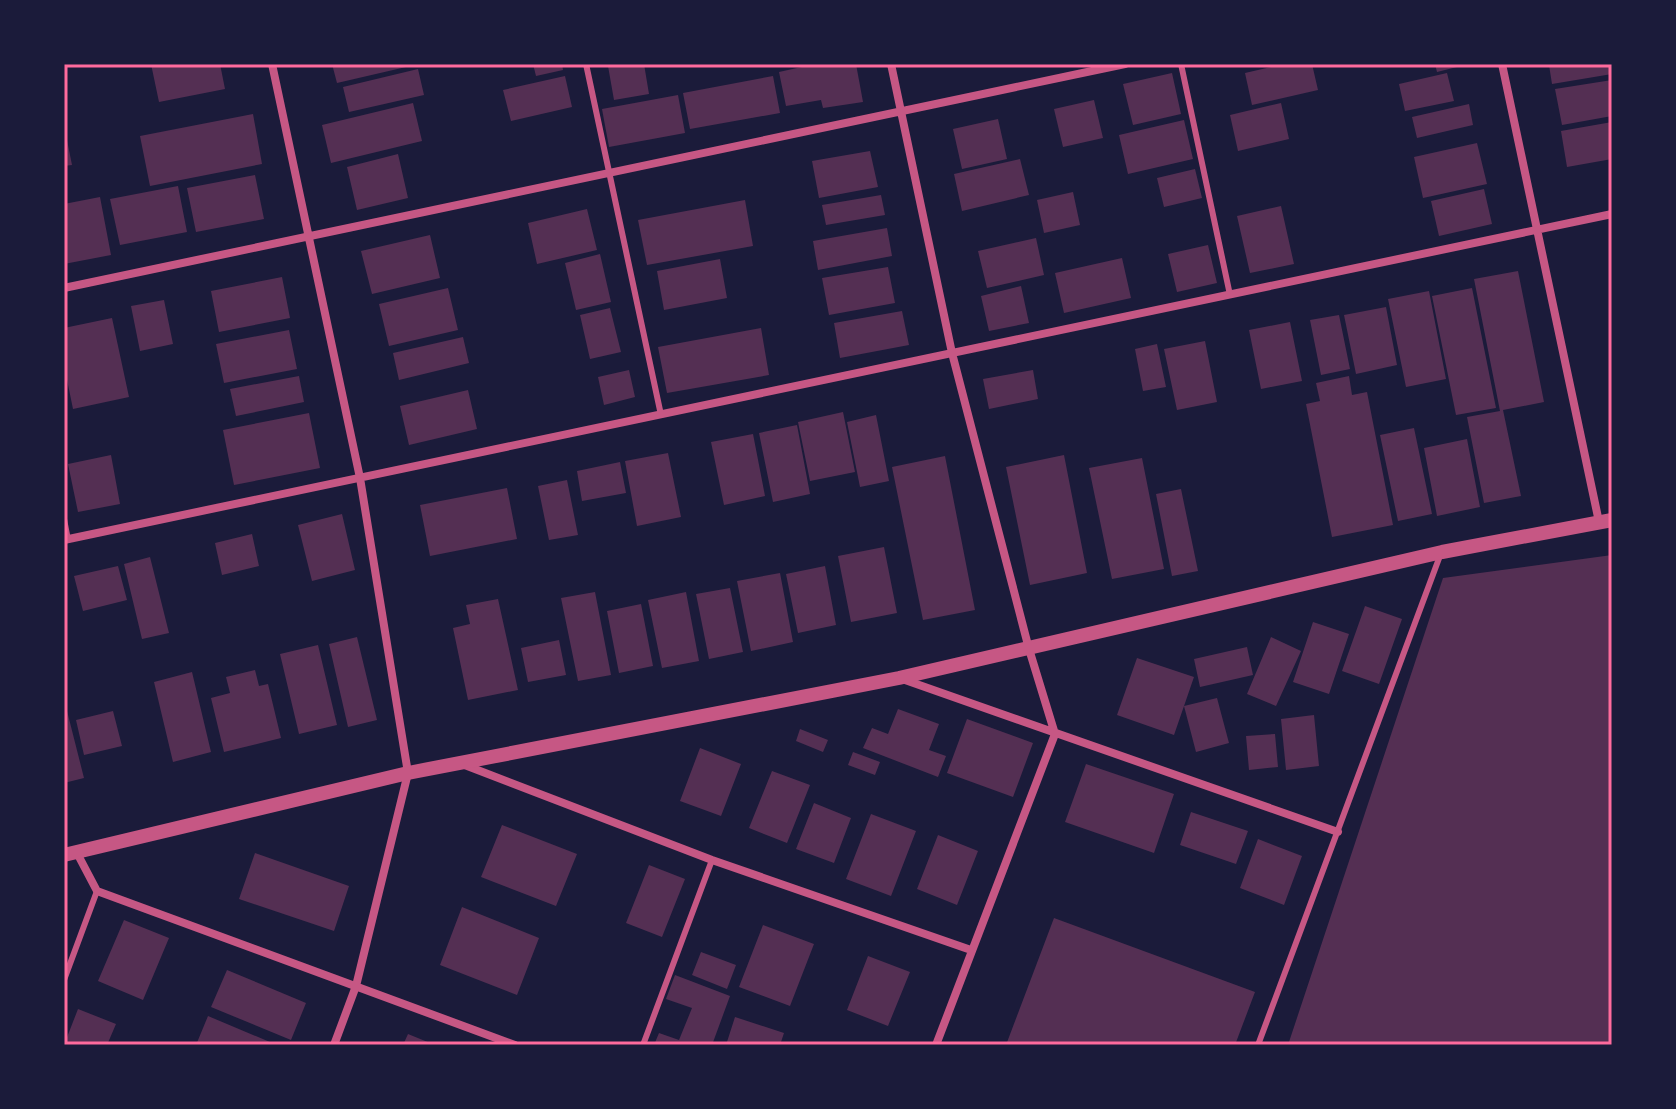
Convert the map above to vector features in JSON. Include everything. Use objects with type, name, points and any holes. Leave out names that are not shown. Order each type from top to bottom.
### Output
[{"type":"street","points":[[272,64],[360,478],[408,773],[356,986],[334,1045]]},
{"type":"street","points":[[891,64],[952,353],[1029,649],[1055,734],[936,1045]]},
{"type":"street","points":[[64,288],[1125,64]]},
{"type":"street","points":[[515,1045],[97,891],[71,854],[408,773],[899,678],[1442,552],[1606,521],[1537,230],[1502,64]]},
{"type":"street","points":[[66,540],[1612,214]]},
{"type":"street","points":[[899,678],[1338,832]]},
{"type":"street","points":[[461,764],[712,860],[971,950]]},
{"type":"lane","points":[[586,64],[661,415]]},
{"type":"lane","points":[[1181,64],[1230,295]]},
{"type":"lane","points":[[64,519],[66,540]]},
{"type":"lane","points":[[1258,1045],[1442,552]]},
{"type":"lane","points":[[643,1045],[712,860]]},
{"type":"lane","points":[[64,980],[97,891]]},
{"type":"building","points":[[151,64],[220,64],[225,89],[159,102]]},
{"type":"building","points":[[332,64],[406,64],[406,67],[337,83]]},
{"type":"building","points":[[533,64],[562,64],[563,70],[536,76]]},
{"type":"building","points":[[644,64],[649,94],[614,100],[608,66]]},
{"type":"building","points":[[815,64],[856,64],[863,102],[823,108],[821,100],[786,106],[779,72]]},
{"type":"building","points":[[1284,64],[1312,64],[1318,90],[1252,105],[1245,73]]},
{"type":"building","points":[[1435,64],[1465,64],[1465,65],[1437,72]]},
{"type":"building","points":[[1612,64],[1612,74],[1552,84],[1549,65]]},
{"type":"building","points":[[418,69],[424,95],[349,112],[343,87]]},
{"type":"building","points":[[1172,73],[1181,114],[1133,125],[1123,84]]},
{"type":"building","points":[[1447,73],[1454,101],[1405,111],[1399,84]]},
{"type":"building","points":[[565,76],[572,107],[511,121],[503,90]]},
{"type":"building","points":[[773,76],[780,113],[690,129],[683,93]]},
{"type":"building","points":[[1612,80],[1612,116],[1562,125],[1555,89]]},
{"type":"building","points":[[678,95],[685,133],[609,147],[602,109]]},
{"type":"building","points":[[1094,100],[1103,138],[1063,147],[1054,109]]},
{"type":"building","points":[[413,103],[422,141],[331,163],[322,125]]},
{"type":"building","points":[[1281,103],[1289,139],[1238,151],[1230,115]]},
{"type":"building","points":[[1469,104],[1473,125],[1417,138],[1412,117]]},
{"type":"building","points":[[253,114],[262,164],[150,186],[140,136]]},
{"type":"building","points":[[998,119],[1007,159],[962,169],[953,129]]},
{"type":"building","points":[[1184,120],[1193,159],[1128,174],[1119,135]]},
{"type":"building","points":[[1612,122],[1612,159],[1567,167],[1561,131]]},
{"type":"building","points":[[67,140],[72,165],[64,166],[64,141]]},
{"type":"building","points":[[1477,143],[1487,184],[1423,198],[1414,157]]},
{"type":"building","points":[[870,151],[878,187],[819,198],[812,161]]},
{"type":"building","points":[[398,154],[408,198],[357,210],[347,167]]},
{"type":"building","points":[[1020,159],[1029,195],[962,211],[954,174]]},
{"type":"building","points":[[1195,169],[1202,198],[1164,207],[1157,178]]},
{"type":"building","points":[[255,175],[264,219],[196,232],[187,188]]},
{"type":"building","points":[[178,186],[187,232],[120,245],[110,199]]},
{"type":"building","points":[[1484,189],[1492,224],[1439,236],[1431,201]]},
{"type":"building","points":[[1073,192],[1080,225],[1044,233],[1037,200]]},
{"type":"building","points":[[881,195],[885,215],[826,225],[822,205]]},
{"type":"building","points":[[100,197],[111,255],[64,264],[64,204]]},
{"type":"building","points":[[745,200],[753,246],[647,265],[638,220]]},
{"type":"building","points":[[1281,206],[1294,264],[1250,273],[1237,216]]},
{"type":"building","points":[[587,209],[597,250],[537,264],[528,223]]},
{"type":"building","points":[[887,228],[892,256],[818,270],[813,241]]},
{"type":"building","points":[[430,235],[440,278],[372,294],[361,251]]},
{"type":"building","points":[[1036,238],[1044,275],[987,288],[978,251]]},
{"type":"building","points":[[1208,245],[1217,283],[1177,292],[1168,254]]},
{"type":"building","points":[[600,254],[611,302],[576,310],[565,263]]},
{"type":"building","points":[[1122,258],[1131,298],[1064,313],[1055,273]]},
{"type":"building","points":[[720,259],[727,298],[664,310],[657,271]]},
{"type":"building","points":[[888,267],[895,303],[829,315],[822,278]]},
{"type":"building","points":[[1518,271],[1544,402],[1503,410],[1521,496],[1484,503],[1467,417],[1500,411],[1474,279]]},
{"type":"building","points":[[282,277],[290,318],[219,332],[211,291]]},
{"type":"building","points":[[1021,286],[1029,323],[989,331],[981,296]]},
{"type":"building","points":[[448,288],[458,330],[389,346],[379,304]]},
{"type":"building","points":[[1472,288],[1496,408],[1456,415],[1432,296]]},
{"type":"building","points":[[1429,291],[1446,379],[1406,387],[1388,299]]},
{"type":"building","points":[[164,300],[173,344],[140,351],[131,306]]},
{"type":"building","points":[[1386,307],[1397,365],[1356,374],[1344,315]]},
{"type":"building","points":[[610,308],[621,352],[590,359],[580,315]]},
{"type":"building","points":[[902,311],[909,345],[840,358],[834,323]]},
{"type":"building","points":[[1339,315],[1350,369],[1321,375],[1310,320]]},
{"type":"building","points":[[112,318],[129,397],[73,409],[64,365],[64,328]]},
{"type":"building","points":[[1290,322],[1302,381],[1261,389],[1249,330]]},
{"type":"building","points":[[761,328],[769,375],[667,393],[658,347]]},
{"type":"building","points":[[289,330],[297,369],[224,383],[216,344]]},
{"type":"building","points":[[463,337],[469,363],[399,380],[393,353]]},
{"type":"building","points":[[1205,341],[1217,402],[1177,410],[1164,349]]},
{"type":"building","points":[[1157,344],[1166,387],[1143,391],[1135,349]]},
{"type":"building","points":[[629,370],[635,397],[604,405],[598,377]]},
{"type":"building","points":[[1033,370],[1038,399],[989,409],[983,379]]},
{"type":"building","points":[[299,376],[304,402],[236,416],[230,389]]},
{"type":"building","points":[[1349,376],[1352,395],[1367,392],[1393,525],[1332,537],[1306,404],[1320,401],[1316,383]]},
{"type":"building","points":[[468,390],[477,429],[409,445],[400,406]]},
{"type":"building","points":[[843,412],[855,472],[810,481],[798,422]]},
{"type":"building","points":[[309,413],[320,468],[234,485],[223,430]]},
{"type":"building","points":[[876,415],[889,481],[860,487],[847,422]]},
{"type":"building","points":[[797,425],[810,494],[773,502],[759,433]]},
{"type":"building","points":[[1414,428],[1432,514],[1398,521],[1380,435]]},
{"type":"building","points":[[753,434],[765,496],[724,505],[711,442]]},
{"type":"building","points":[[1467,439],[1480,507],[1437,516],[1424,448]]},
{"type":"building","points":[[668,453],[681,517],[637,526],[625,461]]},
{"type":"building","points":[[111,455],[120,504],[78,512],[68,464]]},
{"type":"building","points":[[1064,455],[1087,573],[1030,585],[1006,467]]},
{"type":"building","points":[[945,456],[975,610],[923,620],[892,467]]},
{"type":"building","points":[[1142,458],[1164,569],[1112,579],[1089,468]]},
{"type":"building","points":[[620,462],[626,493],[582,501],[577,471]]},
{"type":"building","points":[[567,480],[578,535],[549,540],[538,486]]},
{"type":"building","points":[[507,488],[517,539],[430,556],[420,505]]},
{"type":"building","points":[[1181,489],[1198,571],[1172,576],[1156,494]]},
{"type":"building","points":[[342,514],[355,570],[312,581],[298,525]]},
{"type":"building","points":[[252,534],[259,566],[222,575],[215,543]]},
{"type":"building","points":[[884,547],[897,613],[851,622],[838,556]]},
{"type":"building","points":[[1612,555],[1612,1045],[1288,1045],[1443,578]]},
{"type":"building","points":[[150,557],[169,633],[142,639],[124,564]]},
{"type":"building","points":[[118,566],[127,600],[83,611],[74,576]]},
{"type":"building","points":[[825,566],[836,625],[798,633],[786,574]]},
{"type":"building","points":[[780,573],[793,642],[751,651],[737,581]]},
{"type":"building","points":[[730,588],[743,652],[709,659],[696,594]]},
{"type":"building","points":[[595,592],[611,675],[578,681],[561,598]]},
{"type":"building","points":[[686,592],[699,661],[662,668],[648,600]]},
{"type":"building","points":[[498,599],[518,690],[468,700],[453,628],[470,624],[466,605]]},
{"type":"building","points":[[641,604],[653,666],[619,673],[607,611]]},
{"type":"building","points":[[1365,606],[1402,619],[1379,684],[1342,671]]},
{"type":"building","points":[[1313,622],[1349,634],[1329,694],[1293,682]]},
{"type":"building","points":[[357,637],[377,720],[348,727],[329,644]]},
{"type":"building","points":[[1271,637],[1301,651],[1276,706],[1247,694]]},
{"type":"building","points":[[559,640],[566,675],[528,682],[521,648]]},
{"type":"building","points":[[318,645],[337,725],[299,734],[280,654]]},
{"type":"building","points":[[1247,647],[1253,675],[1200,687],[1194,659]]},
{"type":"building","points":[[1137,658],[1194,677],[1174,735],[1117,715]]},
{"type":"building","points":[[255,670],[259,686],[268,684],[281,738],[224,752],[211,698],[230,693],[226,677]]},
{"type":"building","points":[[192,672],[211,752],[173,762],[154,682]]},
{"type":"building","points":[[1217,698],[1229,743],[1196,752],[1184,706]]},
{"type":"building","points":[[64,699],[84,778],[64,783]]},
{"type":"building","points":[[898,709],[939,724],[929,750],[946,756],[938,777],[863,748],[872,728],[888,734]]},
{"type":"building","points":[[113,711],[122,746],[84,755],[76,720]]},
{"type":"building","points":[[1314,715],[1319,766],[1286,770],[1281,719]]},
{"type":"building","points":[[967,719],[1033,743],[1013,797],[947,773]]},
{"type":"building","points":[[800,729],[828,740],[823,752],[796,741]]},
{"type":"building","points":[[1275,734],[1278,767],[1249,770],[1246,736]]},
{"type":"building","points":[[700,748],[741,764],[721,816],[680,801]]},
{"type":"building","points":[[853,752],[880,762],[875,775],[848,765]]},
{"type":"building","points":[[1086,764],[1174,794],[1154,853],[1065,822]]},
{"type":"building","points":[[772,771],[810,785],[787,843],[749,828]]},
{"type":"building","points":[[814,803],[851,818],[834,863],[796,849]]},
{"type":"building","points":[[1191,812],[1248,831],[1236,864],[1180,845]]},
{"type":"building","points":[[871,814],[916,831],[891,896],[846,879]]},
{"type":"building","points":[[502,825],[577,854],[556,906],[481,877]]},
{"type":"building","points":[[938,835],[978,851],[957,905],[917,889]]},
{"type":"building","points":[[1258,839],[1302,856],[1284,905],[1240,888]]},
{"type":"building","points":[[255,853],[349,886],[334,931],[239,899]]},
{"type":"building","points":[[649,865],[685,879],[662,937],[626,923]]},
{"type":"building","points":[[462,907],[539,938],[517,995],[440,965]]},
{"type":"building","points":[[1054,918],[1255,992],[1235,1045],[1006,1045]]},
{"type":"building","points":[[124,920],[169,938],[143,1000],[98,981]]},
{"type":"building","points":[[763,925],[814,944],[790,1006],[739,987]]},
{"type":"building","points":[[701,952],[736,965],[727,989],[692,975]]},
{"type":"building","points":[[868,956],[910,972],[888,1026],[847,1010]]},
{"type":"building","points":[[227,970],[306,1003],[291,1040],[211,1007]]},
{"type":"building","points":[[675,975],[730,996],[712,1045],[654,1045],[659,1033],[679,1040],[692,1008],[666,999]]},
{"type":"building","points":[[78,1009],[116,1024],[107,1045],[64,1045]]},
{"type":"building","points":[[208,1016],[277,1045],[196,1045]]},
{"type":"building","points":[[735,1017],[784,1033],[780,1045],[726,1045]]},
{"type":"building","points":[[408,1034],[435,1045],[403,1045]]}]
